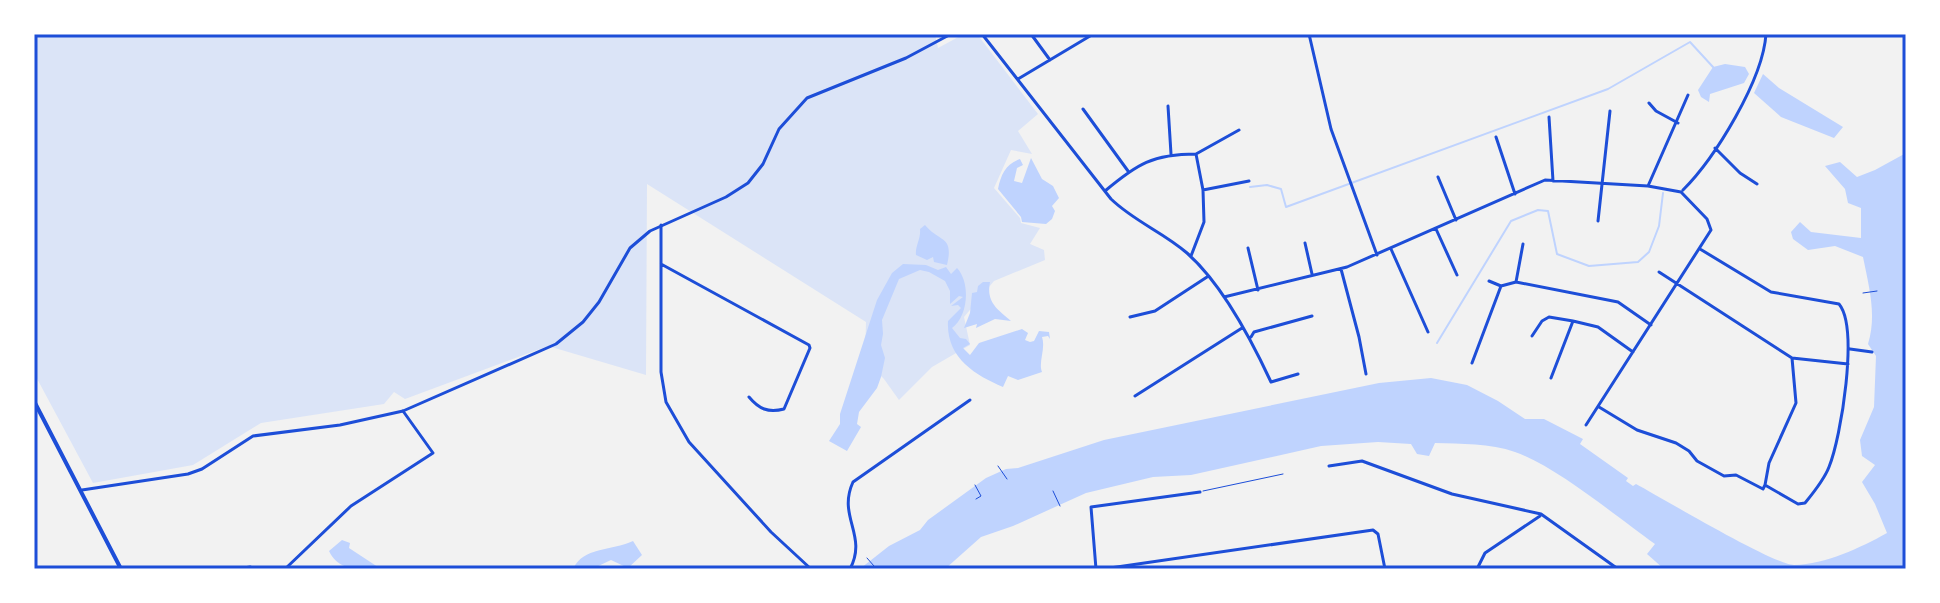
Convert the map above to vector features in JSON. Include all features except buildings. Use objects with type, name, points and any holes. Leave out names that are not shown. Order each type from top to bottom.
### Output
[{"type":"main road","points":[[34,401],[121,569]]},
{"type":"street","points":[[82,490],[188,474],[202,469],[253,436],[340,425],[403,411],[534,354],[570,335],[599,302],[630,248],[650,231],[726,197],[748,183],[763,164],[779,129],[807,98],[906,58],[951,34]]},
{"type":"street","points":[[982,34],[1105,191],[1129,216],[1171,241],[1190,257],[1207,277],[1251,337],[1271,382],[1298,374]]},
{"type":"street","points":[[1031,34],[1050,60]]},
{"type":"street","points":[[1309,34],[1331,129],[1377,255]]},
{"type":"street","points":[[1681,192],[1715,148],[1757,78],[1766,34]]},
{"type":"street","points":[[1018,79],[1090,36]]},
{"type":"street","points":[[1648,186],[1688,95]]},
{"type":"street","points":[[1649,103],[1656,111],[1678,123]]},
{"type":"street","points":[[1168,106],[1171,154]]},
{"type":"street","points":[[1083,109],[1128,171]]},
{"type":"street","points":[[1598,221],[1610,111]]},
{"type":"street","points":[[1549,117],[1553,181]]},
{"type":"street","points":[[1105,191],[1148,159],[1171,154],[1196,154],[1239,130]]},
{"type":"street","points":[[1496,137],[1515,194]]},
{"type":"street","points":[[1715,148],[1740,173],[1757,184]]},
{"type":"street","points":[[1190,257],[1204,222],[1203,190],[1196,154]]},
{"type":"street","points":[[1438,177],[1456,220]]},
{"type":"street","points":[[1223,297],[1312,276],[1377,255],[1545,180],[1648,186],[1681,192],[1707,219],[1711,230],[1586,425]]},
{"type":"street","points":[[1203,190],[1249,181]]},
{"type":"street","points":[[661,225],[661,372],[666,402],[689,442],[771,532],[811,569]]},
{"type":"street","points":[[1436,229],[1457,275]]},
{"type":"street","points":[[1305,243],[1312,276]]},
{"type":"street","points":[[1516,282],[1523,244]]},
{"type":"street","points":[[1248,248],[1258,290]]},
{"type":"street","points":[[1391,249],[1428,332]]},
{"type":"street","points":[[1700,249],[1771,292],[1841,306],[1850,349],[1837,442],[1828,470],[1805,503],[1798,504],[1765,485]]},
{"type":"street","points":[[661,264],[809,345],[784,409],[758,408],[749,397]]},
{"type":"street","points":[[1340,268],[1366,374]]},
{"type":"street","points":[[1659,272],[1792,358],[1848,364]]},
{"type":"street","points":[[1130,317],[1155,311],[1207,277]]},
{"type":"street","points":[[1489,281],[1501,286],[1516,282],[1618,302],[1651,325]]},
{"type":"street","points":[[1472,363],[1501,286]]},
{"type":"street","points":[[1251,337],[1254,332],[1312,316]]},
{"type":"street","points":[[1532,336],[1542,321],[1549,317],[1598,327],[1633,352]]},
{"type":"street","points":[[1551,378],[1573,321]]},
{"type":"street","points":[[1135,396],[1242,328]]},
{"type":"street","points":[[1850,349],[1872,352]]},
{"type":"street","points":[[1598,406],[1637,430],[1679,445],[1697,461],[1724,476],[1736,475],[1763,489],[1769,463],[1796,403],[1792,358]]},
{"type":"street","points":[[850,569],[855,560],[856,544],[846,503],[853,482],[970,400]]},
{"type":"street","points":[[285,569],[351,506],[433,453],[403,411]]},
{"type":"street","points":[[1329,466],[1362,461],[1452,494],[1541,514],[1618,569]]},
{"type":"street","points":[[1096,569],[1091,507],[1200,492]]},
{"type":"street","points":[[1477,569],[1485,553],[1541,514]]},
{"type":"street","points":[[1103,569],[1373,530],[1378,534],[1385,569]]},
{"type":"street","points":[[238,569],[255,569]]},
{"type":"lane","points":[[1200,492],[1283,474]]},
{"type":"path","points":[[1863,293],[1877,291]]},
{"type":"path","points":[[998,466],[1007,479]]},
{"type":"path","points":[[975,485],[981,496],[976,499]]},
{"type":"path","points":[[1053,491],[1060,506]]},
{"type":"path","points":[[867,558],[874,566]]},
{"type":"shaded area","points":[[34,34],[935,34],[938,48],[964,34],[977,34],[1038,114],[1018,131],[1032,154],[1011,150],[994,188],[1021,223],[1040,228],[1030,244],[1044,250],[1045,260],[994,281],[964,317],[970,345],[932,367],[899,400],[865,360],[866,322],[647,184],[646,375],[548,346],[405,399],[394,392],[384,404],[261,423],[193,465],[93,483],[34,373]]},
{"type":"water","points":[[1725,64],[1745,67],[1749,74],[1744,83],[1710,94],[1709,102],[1701,97],[1698,90],[1713,67]]},
{"type":"water","points":[[1763,74],[1779,88],[1843,127],[1834,138],[1781,117],[1754,93]]},
{"type":"water","points":[[1906,153],[1906,569],[1664,569],[1647,554],[1655,544],[1532,459],[1486,445],[1435,443],[1429,456],[1417,454],[1411,444],[1378,442],[1321,446],[1191,475],[1153,477],[1086,493],[981,537],[945,569],[861,568],[889,546],[920,530],[928,520],[986,478],[1006,469],[1018,468],[1104,440],[1379,383],[1431,378],[1467,385],[1525,419],[1544,419],[1583,439],[1580,444],[1628,478],[1626,481],[1633,486],[1636,484],[1742,543],[1783,562],[1806,564],[1842,554],[1887,533],[1862,482],[1875,465],[1862,456],[1860,440],[1874,407],[1876,356],[1868,344],[1872,322],[1870,290],[1863,257],[1835,246],[1808,250],[1793,239],[1791,232],[1800,222],[1811,232],[1861,238],[1861,208],[1848,203],[1845,189],[1825,166],[1840,162],[1857,177]]},
{"type":"water","points":[[1031,158],[1042,179],[1053,186],[1059,198],[1052,206],[1055,211],[1052,219],[1046,224],[1022,222],[998,189],[1005,170],[1020,159],[1023,165],[1017,168],[1014,181],[1022,183]]},
{"type":"water","points":[[925,225],[947,244],[947,265],[934,262],[933,257],[927,260],[916,255],[920,229]]},
{"type":"water","points":[[903,264],[926,265],[938,270],[946,267],[951,274],[957,268],[964,282],[966,300],[962,316],[952,328],[970,344],[963,348],[970,355],[979,343],[1022,329],[1028,333],[1025,340],[1030,342],[1034,341],[1039,331],[1049,332],[1050,339],[1048,336],[1042,337],[1042,372],[1018,380],[1008,376],[1003,387],[973,371],[957,355],[949,334],[948,321],[961,308],[951,306],[963,297],[959,296],[950,304],[950,291],[945,281],[920,270],[899,279],[882,320],[881,345],[885,358],[881,377],[877,388],[859,412],[857,424],[861,427],[847,451],[829,441],[840,424],[840,414],[877,300],[892,273]]},
{"type":"water","points":[[983,282],[990,282],[991,300],[1011,321],[995,319],[976,328],[977,324],[964,328],[970,313],[972,293],[977,292]]},
{"type":"water","points":[[342,540],[381,569],[351,568],[338,563],[329,551]]},
{"type":"water","points":[[633,541],[642,555],[628,568],[611,560],[592,569],[573,569],[591,553]]},
{"type":"waterway","points":[[1250,187],[1267,185],[1281,189],[1286,207],[1608,89],[1690,42],[1713,67]]},
{"type":"waterway","points":[[1437,343],[1511,221],[1538,210],[1548,211],[1557,254],[1589,266],[1638,262],[1649,252],[1659,226],[1663,193]]}]
